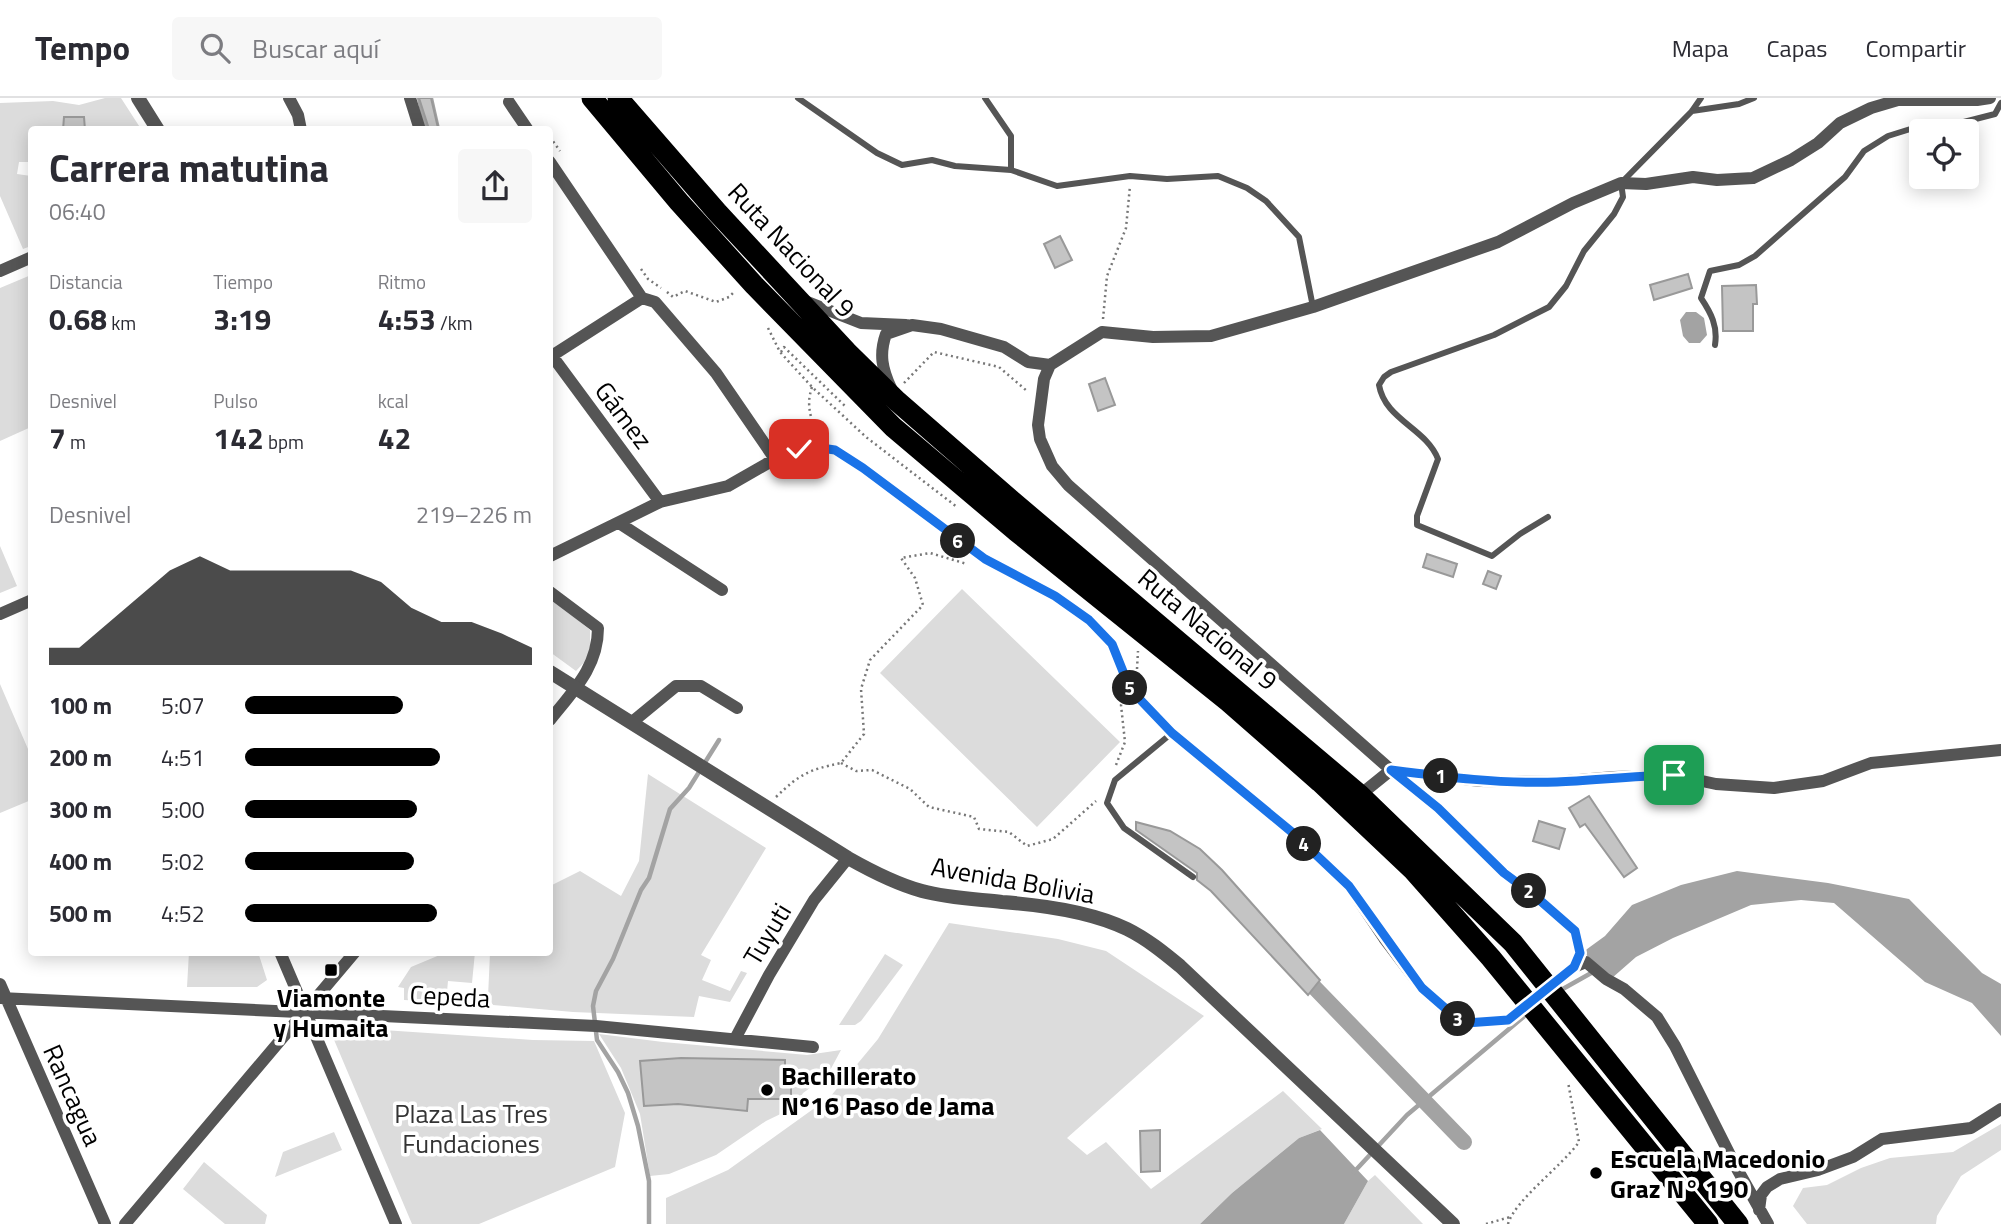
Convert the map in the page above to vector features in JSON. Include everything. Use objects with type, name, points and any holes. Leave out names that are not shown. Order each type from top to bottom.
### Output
[{"type":"highway","name":"Ruta Nacional 9","points":[[592,98],[679,202],[754,285],[893,426],[1016,531],[1229,702],[1320,782],[1414,871],[1491,958],[1567,1063],[1708,1224]]},
{"type":"highway","name":"Ruta Nacional 9","points":[[618,98],[717,212],[847,352],[897,401],[1360,795],[1513,943],[1738,1224]]},
{"type":"street","points":[[138,98],[156,126]]},
{"type":"street","points":[[289,98],[300,126]]},
{"type":"street","points":[[410,98],[418,126]]},
{"type":"street","points":[[1990,98],[1898,100],[1871,108],[1840,123],[1818,143],[1791,160],[1753,178],[1717,180],[1693,177],[1646,184],[1621,183],[1573,203],[1498,242],[1314,307],[1211,336],[1153,337],[1102,332],[1050,365],[1044,379],[1038,425],[1040,439],[1052,466],[1068,485],[1391,770],[1480,780],[1544,782],[1674,775],[1716,784],[1774,788],[1823,781],[1871,763],[2001,750]]},
{"type":"street","points":[[509,102],[525,126]]},
{"type":"street","points":[[553,166],[642,298],[655,302],[716,373],[775,459]]},
{"type":"street","points":[[0,271],[28,259]]},
{"type":"street","points":[[553,353],[642,298]]},
{"type":"street","points":[[799,299],[861,323],[912,325],[986,340],[1004,347],[1028,362],[1050,365]]},
{"type":"street","points":[[897,401],[884,372],[881,349],[886,334],[912,325]]},
{"type":"street","name":"Gámez","points":[[553,359],[660,502]]},
{"type":"street","points":[[553,555],[660,502],[728,486],[775,459],[799,449],[814,447],[835,450],[985,559],[1055,596],[1089,620],[1112,644],[1130,689],[1172,733],[1293,833],[1349,886],[1422,988],[1466,1023],[1508,1020]]},
{"type":"street","points":[[619,523],[722,590]]},
{"type":"street","points":[[553,594],[598,628],[598,647],[593,664],[553,716]]},
{"type":"street","points":[[0,614],[28,602]]},
{"type":"street","name":"Avenida Bolivia","points":[[553,675],[848,858],[889,879],[919,890],[947,896],[1045,907],[1104,920],[1126,928],[1156,946],[1392,1164],[1453,1224]]},
{"type":"street","points":[[631,723],[676,686],[701,686],[737,708]]},
{"type":"street","points":[[1360,795],[1391,770]]},
{"type":"street","name":"Tuyuti","points":[[735,1039],[814,900],[848,858]]},
{"type":"street","points":[[282,956],[396,1224]]},
{"type":"street","points":[[125,1224],[352,956]]},
{"type":"street","points":[[1574,967],[1586,962],[1657,1017],[1675,1046],[1768,1224]]},
{"type":"street","name":"Rancagua","points":[[0,984],[3,999],[105,1224]]},
{"type":"street","name":"Cepeda","points":[[3,999],[597,1026],[813,1047]]},
{"type":"street","points":[[1759,1210],[1767,1187],[1780,1179],[1818,1170],[1853,1157],[1882,1139],[1971,1128],[2001,1109]]},
{"type":"lane","points":[[798,98],[877,153],[902,165],[932,160],[955,166],[1011,170],[1057,186],[1130,176],[1167,179],[1218,176],[1247,188],[1266,201],[1299,237],[1314,307]]},
{"type":"lane","points":[[985,98],[1012,136],[1011,170]]},
{"type":"lane","points":[[1548,517],[1492,556],[1417,525],[1417,516],[1438,459],[1434,448],[1387,405],[1381,396],[1379,385],[1391,372],[1494,335],[1549,307],[1566,286],[1584,251],[1614,214],[1623,197],[1621,183],[1692,111],[1701,98]]},
{"type":"lane","points":[[1692,111],[1739,104],[1754,98]]},
{"type":"lane","points":[[1715,345],[1717,334],[1713,317],[1701,298],[1710,271],[1739,265],[1755,256],[1845,177],[1864,151],[1888,136],[1920,126],[1952,125],[1995,114],[2001,103]]},
{"type":"lane","points":[[1172,733],[1115,780],[1107,803],[1124,828],[1193,877]]},
{"type":"lane","points":[[1391,770],[1438,808],[1504,873],[1575,931],[1580,953],[1574,967],[1508,1020]]},
{"type":"path","points":[[553,141],[565,159]]},
{"type":"path","points":[[1102,332],[1107,276],[1126,228],[1130,176]]},
{"type":"path","points":[[640,268],[648,279],[673,297],[685,291],[716,302],[729,298],[736,291]]},
{"type":"path","points":[[780,352],[784,347],[845,406]]},
{"type":"path","points":[[934,352],[999,367],[1041,402]]},
{"type":"path","points":[[812,387],[808,398],[808,413],[813,427],[814,447]]},
{"type":"path","points":[[841,763],[864,734],[861,689],[870,660],[923,605],[915,578],[901,558],[930,553],[970,565],[985,559]]},
{"type":"path","points":[[1115,767],[1125,743],[1121,705],[1137,675],[1138,648]]},
{"type":"path","points":[[765,806],[793,780],[810,769],[841,763],[856,771],[872,770],[910,789],[929,807],[974,817],[979,829],[1009,832],[1027,846],[1053,839],[1100,797]]},
{"type":"path","points":[[1508,1224],[1522,1202],[1567,1159],[1579,1142],[1567,1063]]},
{"type":"path","points":[[1486,1224],[1510,1217]]},
{"type":"green space","points":[[105,98],[121,98],[139,126],[28,126],[28,162],[19,162],[17,174],[28,176],[28,247],[23,249],[0,196],[0,103],[53,101],[79,105]]},
{"type":"green space","points":[[28,276],[28,428],[0,441],[0,288]]},
{"type":"green space","points":[[0,546],[17,586],[0,593]]},
{"type":"green space","points":[[962,589],[1120,742],[1037,827],[880,673]]},
{"type":"green space","points":[[553,599],[590,630],[590,656],[576,671],[553,654]]},
{"type":"green space","points":[[0,684],[28,749],[28,801],[0,813]]},
{"type":"green space","points":[[648,774],[766,848],[701,955],[711,960],[702,980],[730,991],[741,971],[747,973],[730,1002],[699,996],[694,1017],[573,1012],[493,1005],[488,997],[490,956],[553,956],[553,884],[580,871],[621,896],[639,861]]},
{"type":"green space","points":[[949,923],[1058,939],[1106,951],[1204,1016],[1067,1138],[1087,1155],[1106,1142],[1151,1189],[1283,1091],[1322,1129],[1299,1138],[1232,1193],[1200,1224],[666,1224],[666,1198],[728,1170],[830,1097],[878,1039]]},
{"type":"green space","points":[[885,954],[903,965],[861,1021],[855,1025],[839,1025]]},
{"type":"green space","points":[[189,956],[259,956],[267,980],[257,987],[187,987]]},
{"type":"green space","points":[[437,956],[475,956],[472,983],[448,981],[446,1002],[404,1000],[404,988],[398,987],[411,967]]},
{"type":"green space","name":"Plaza Las Tres Fundaciones","points":[[338,1027],[533,1040],[594,1041],[625,1113],[615,1167],[479,1224],[412,1224],[332,1035]]},
{"type":"green space","points":[[599,1034],[807,1055],[841,1050],[827,1076],[803,1093],[795,1107],[766,1121],[716,1155],[669,1174],[650,1176],[640,1114],[621,1068]]},
{"type":"green space","points":[[2001,1124],[2001,1150],[1961,1176],[1937,1216],[1936,1224],[1807,1224],[1793,1206],[1803,1188],[1827,1185],[1861,1168],[1890,1158],[1953,1152]]},
{"type":"green space","points":[[334,1132],[342,1150],[275,1177],[283,1152]]},
{"type":"green space","points":[[204,1162],[267,1215],[265,1224],[225,1224],[183,1189]]},
{"type":"green space","points":[[1375,1175],[1423,1224],[1344,1224],[1368,1181]]},
{"type":"shaded area","points":[[1686,312],[1696,312],[1704,318],[1707,335],[1700,343],[1689,343],[1683,336],[1680,320]]},
{"type":"shaded area","points":[[1737,871],[1828,883],[1909,899],[1982,973],[2001,984],[2001,1036],[1972,1003],[1925,982],[1834,903],[1801,900],[1751,905],[1636,957],[1612,978],[1583,952],[1605,936],[1632,905],[1681,885]]},
{"type":"shaded area","points":[[1320,1130],[1368,1181],[1344,1224],[1200,1224],[1232,1193],[1299,1138]]},
{"type":"building","points":[[419,98],[431,98],[438,126],[428,126]]},
{"type":"building","points":[[64,117],[84,117],[85,126],[63,126]]},
{"type":"building","points":[[1060,236],[1072,260],[1055,268],[1044,244]]},
{"type":"building","points":[[1688,274],[1692,288],[1654,300],[1650,285]]},
{"type":"building","points":[[1756,285],[1757,304],[1753,304],[1753,331],[1723,331],[1722,286]]},
{"type":"building","points":[[1105,378],[1115,405],[1098,411],[1089,384]]},
{"type":"building","points":[[1427,554],[1457,564],[1453,577],[1423,567]]},
{"type":"building","points":[[1488,571],[1501,576],[1496,589],[1483,584]]},
{"type":"building","points":[[1589,796],[1637,868],[1624,877],[1585,824],[1580,827],[1569,808]]},
{"type":"building","points":[[1539,821],[1565,829],[1559,849],[1533,841]]},
{"type":"building","points":[[1136,822],[1170,831],[1200,849],[1222,870],[1320,980],[1308,995],[1211,891],[1197,880],[1197,873],[1136,830]]},
{"type":"building","name":"Bachillerato Nº16 Paso de Jama","points":[[681,1058],[785,1060],[785,1071],[791,1071],[791,1099],[748,1099],[747,1111],[678,1104],[644,1106],[640,1061]]},
{"type":"building","points":[[1160,1130],[1160,1171],[1141,1172],[1140,1131]]},
{"type":"waterway","points":[[425,98],[431,126]]},
{"type":"waterway","points":[[649,1224],[649,1181],[638,1126],[618,1072],[597,1040],[593,1006],[596,991],[613,959],[641,890],[649,878],[670,809],[689,788],[719,740]]},
{"type":"waterway","points":[[1561,990],[1593,972]]},
{"type":"waterway","points":[[1314,987],[1464,1142]]},
{"type":"waterway","points":[[1354,1172],[1407,1115],[1528,1013]]},
{"type":"place","name":"Viamonte y Humaita","points":[[331,970]]},
{"type":"place","name":"Bachillerato Nº16 Paso de Jama","points":[[767,1090]]},
{"type":"place","name":"Escuela Macedonio Graz N° 190","points":[[1596,1173]]},
{"type":"route","points":[[799,449],[814,447],[835,450],[985,559],[1055,596],[1089,620],[1112,644],[1130,689],[1172,733],[1293,833],[1349,886],[1422,988],[1466,1023],[1508,1020],[1574,967],[1580,953],[1575,931],[1504,873],[1438,808],[1391,770],[1480,780],[1556,782],[1674,775]]}]
